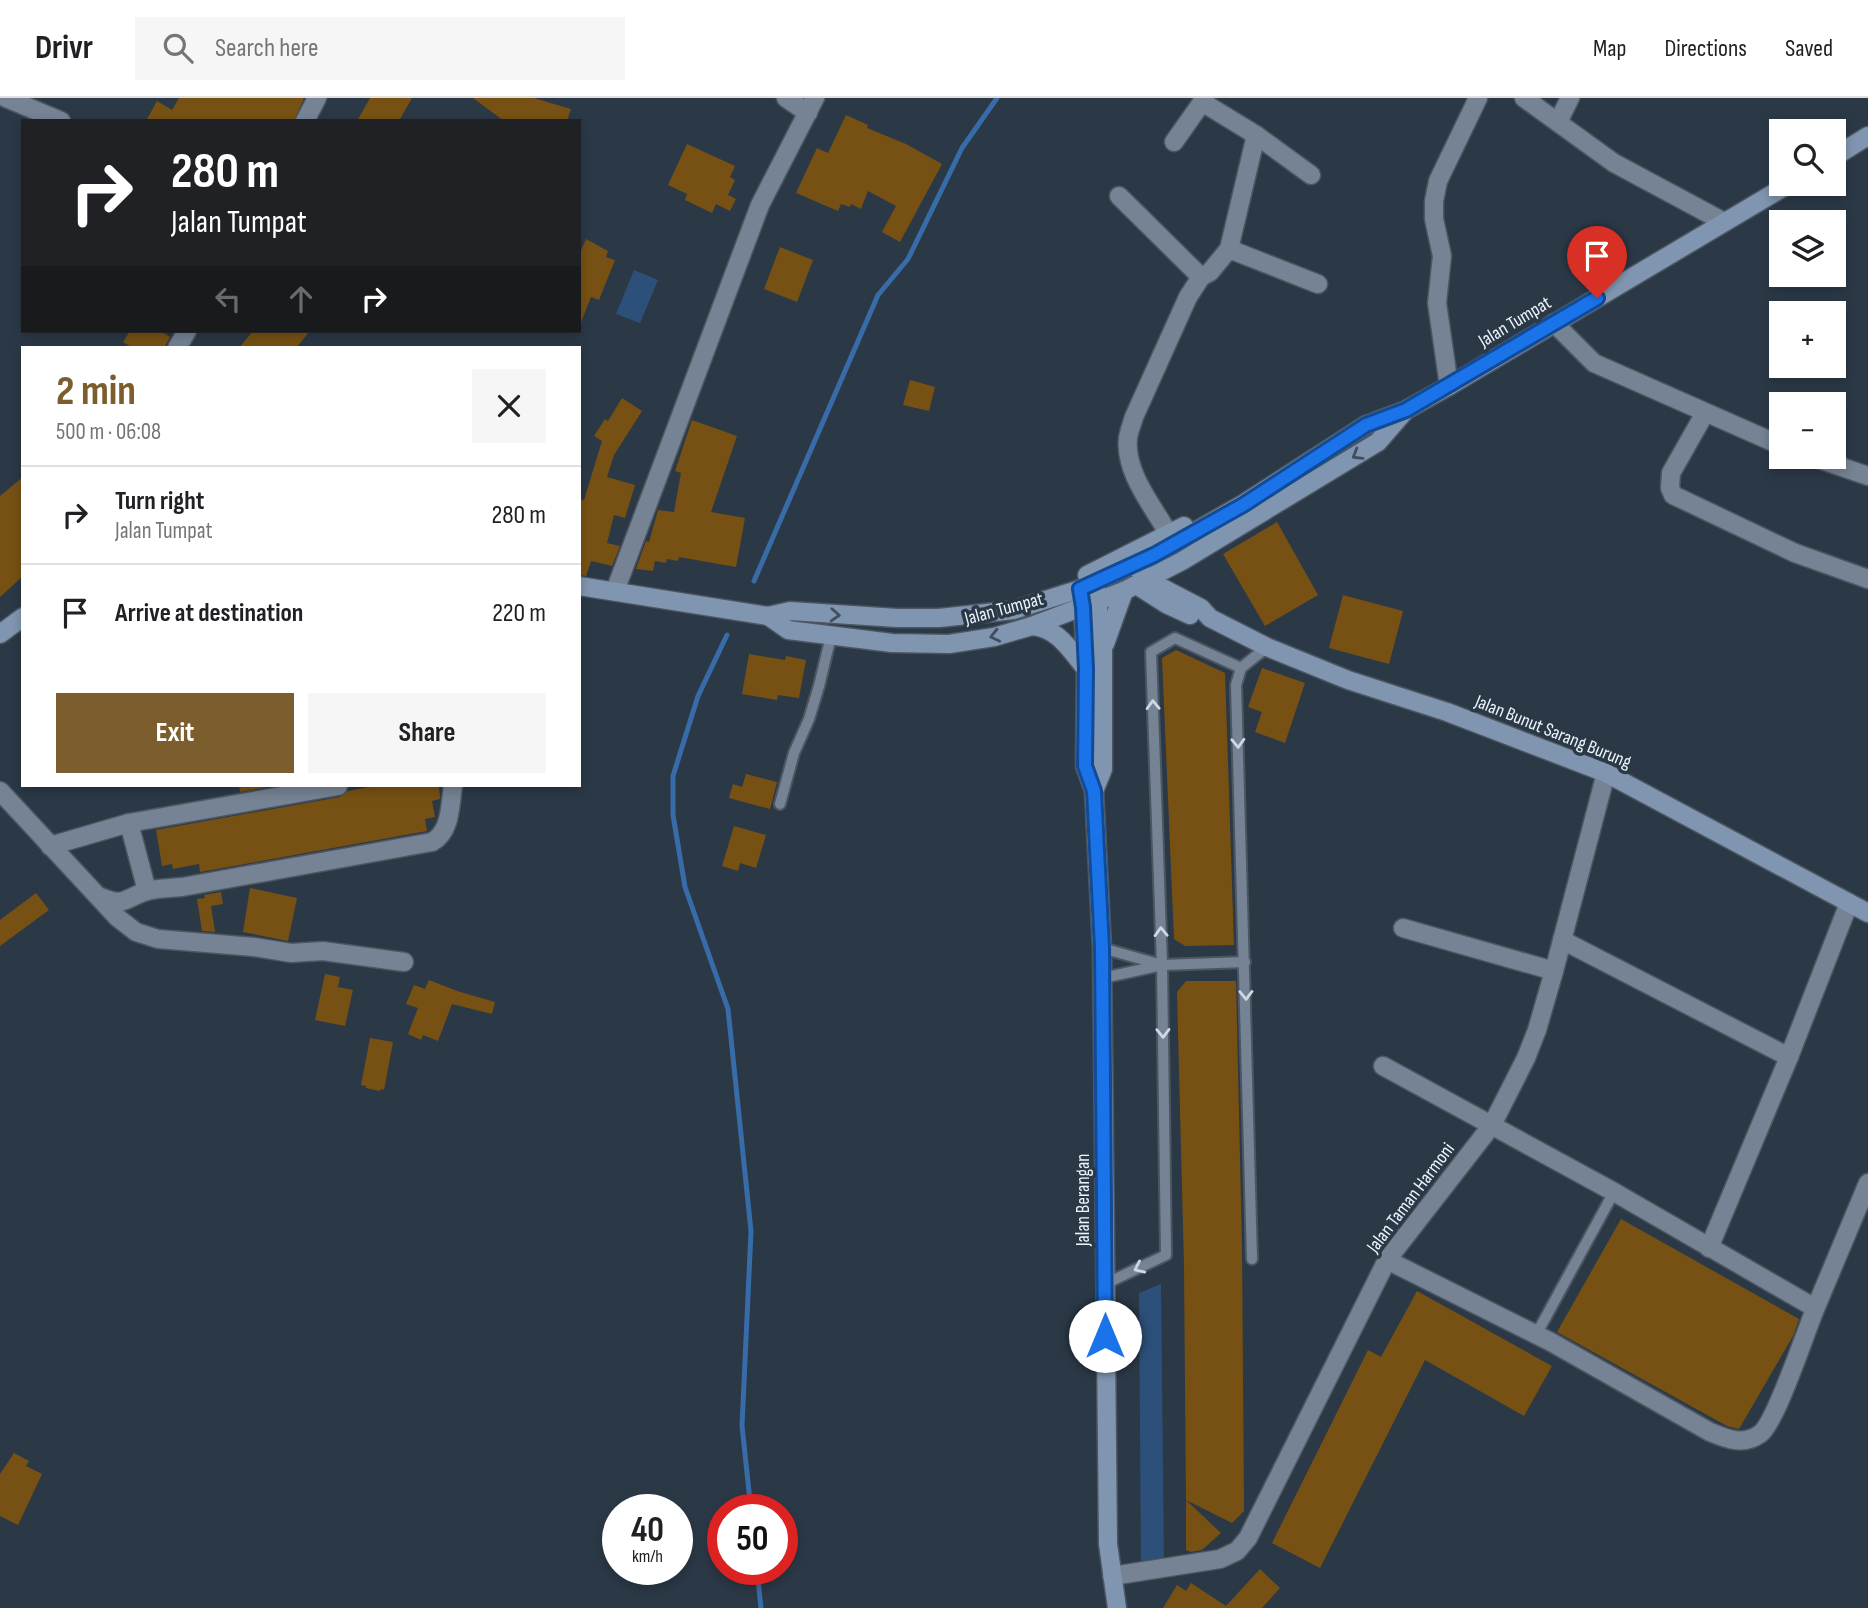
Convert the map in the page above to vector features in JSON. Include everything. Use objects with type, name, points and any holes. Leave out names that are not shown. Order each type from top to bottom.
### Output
[{"type":"main road","points":[[1846,150],[1868,136]]},
{"type":"main road","name":"Jalan Tumpat","points":[[768,616],[788,630],[892,643],[948,644],[994,637],[1032,626],[1089,595],[1129,567],[1243,505],[1366,425],[1406,410],[1449,386],[1769,196]]},
{"type":"main road","name":"Jalan Tumpat","points":[[581,586],[768,616],[790,611],[939,618],[1014,610],[1136,585],[1378,442],[1406,410]]},
{"type":"main road","points":[[1014,610],[1168,533],[1243,505]]},
{"type":"main road","points":[[1172,566],[1172,589],[1180,598]]},
{"type":"main road","name":"Jalan Bunut Sarang Burung","points":[[1129,567],[1136,585],[1166,604],[1197,618],[1210,618]]},
{"type":"main road","points":[[1103,651],[1136,585]]},
{"type":"main road","name":"Jalan Bunut Sarang Burung","points":[[1136,585],[1180,598],[1201,608],[1210,618],[1268,647],[1348,680],[1447,712],[1606,773],[1868,913]]},
{"type":"main road","name":"Jalan Berangan","points":[[1089,595],[1103,651],[1102,769],[1094,791]]},
{"type":"main road","name":"Jalan Berangan","points":[[1089,595],[1085,766],[1094,791],[1102,948],[1108,1544],[1117,1608]]},
{"type":"main road","points":[[0,634],[21,618]]},
{"type":"main road","points":[[1032,626],[1045,627],[1063,641],[1086,669]]},
{"type":"street","points":[[6,98],[56,119]]},
{"type":"street","points":[[306,119],[317,98]]},
{"type":"street","points":[[615,591],[760,205],[811,105],[786,98]]},
{"type":"street","points":[[1449,386],[1437,303],[1442,256],[1434,219],[1434,201],[1438,181],[1478,98]]},
{"type":"street","points":[[1524,98],[1614,163],[1724,222]]},
{"type":"street","points":[[1558,122],[1570,98]]},
{"type":"street","points":[[1174,142],[1204,100],[1311,175]]},
{"type":"street","points":[[1168,533],[1134,473],[1128,458],[1128,438],[1134,417],[1188,297],[1201,277],[1210,272],[1229,249],[1256,135]]},
{"type":"street","points":[[1119,196],[1201,277]]},
{"type":"street","points":[[1229,249],[1318,284]]},
{"type":"street","points":[[1554,323],[1594,363],[1769,440]]},
{"type":"street","points":[[1705,413],[1671,473],[1670,488],[1673,495],[1795,553],[1868,579]]},
{"type":"street","points":[[1846,468],[1868,476]]},
{"type":"street","name":"Jalan Taman Harmoni","points":[[1112,1576],[1220,1559],[1237,1550],[1248,1538],[1387,1260],[1492,1125],[1526,1058],[1554,971],[1606,773]]},
{"type":"street","points":[[50,846],[129,823],[332,787]]},
{"type":"street","points":[[96,895],[112,902],[124,903],[147,891],[432,842],[443,834],[453,787]]},
{"type":"street","points":[[0,791],[96,895],[127,926],[144,936],[291,953],[323,951],[404,962]]},
{"type":"street","points":[[129,823],[147,891]]},
{"type":"street","points":[[1709,1248],[1849,903]]},
{"type":"street","points":[[1403,928],[1554,971]]},
{"type":"street","points":[[1562,940],[1788,1057]]},
{"type":"street","points":[[1383,1066],[1614,1192],[1815,1308]]},
{"type":"street","points":[[1387,1260],[1536,1335],[1710,1432],[1747,1441],[1763,1432],[1777,1406],[1868,1183]]},
{"type":"lane","points":[[780,804],[794,753],[809,719],[831,636]]},
{"type":"lane","points":[[1105,1284],[1166,1255],[1162,965],[1151,652],[1175,638],[1241,668]]},
{"type":"lane","points":[[1252,1259],[1236,685],[1241,668],[1268,647]]},
{"type":"lane","points":[[1102,948],[1162,965]]},
{"type":"lane","points":[[1103,978],[1162,965],[1245,962]]},
{"type":"lane","points":[[1536,1335],[1614,1192]]},
{"type":"shaded area","points":[[634,270],[658,280],[640,323],[616,314]]},
{"type":"shaded area","points":[[1161,1284],[1164,1564],[1141,1565],[1139,1293]]},
{"type":"building","points":[[179,98],[304,98],[295,119],[147,119],[157,101],[172,110]]},
{"type":"building","points":[[370,98],[412,98],[400,119],[358,119]]},
{"type":"building","points":[[473,98],[534,98],[571,109],[568,119],[501,119]]},
{"type":"building","points":[[846,115],[942,164],[900,242],[882,232],[896,206],[868,191],[861,209],[851,204],[850,207],[841,204],[838,211],[796,193],[817,148],[828,153]]},
{"type":"building","points":[[687,144],[735,166],[730,177],[735,180],[728,195],[736,199],[730,211],[716,204],[712,213],[685,200],[687,194],[668,185]]},
{"type":"building","points":[[586,239],[608,251],[606,257],[615,260],[599,300],[591,297],[581,322],[581,250]]},
{"type":"building","points":[[780,247],[813,260],[797,302],[764,289]]},
{"type":"building","points":[[129,333],[163,333],[170,337],[165,346],[130,346],[123,342]]},
{"type":"building","points":[[251,333],[308,333],[298,346],[241,346]]},
{"type":"building","points":[[910,380],[935,387],[929,411],[903,405]]},
{"type":"building","points":[[622,398],[642,411],[614,455],[607,477],[635,485],[625,518],[614,515],[607,543],[620,546],[612,566],[591,561],[586,576],[581,575],[581,499],[584,500],[602,441],[594,436],[605,419],[608,421]]},
{"type":"building","points":[[692,420],[737,436],[711,512],[745,518],[736,567],[679,557],[678,561],[667,559],[666,563],[655,561],[653,571],[636,569],[646,541],[649,542],[658,510],[674,512],[681,473],[675,471]]},
{"type":"building","points":[[21,479],[21,578],[0,597],[0,496]]},
{"type":"building","points":[[1277,522],[1318,595],[1265,626],[1223,554]]},
{"type":"building","points":[[1343,595],[1403,611],[1389,664],[1329,648]]},
{"type":"building","points":[[1176,650],[1225,673],[1234,945],[1185,946],[1174,939],[1162,658]]},
{"type":"building","points":[[749,654],[785,660],[786,656],[806,660],[799,698],[778,695],[777,700],[742,694]]},
{"type":"building","points":[[1262,668],[1305,683],[1285,743],[1255,732],[1262,712],[1248,707]]},
{"type":"building","points":[[746,774],[777,782],[770,809],[729,798],[733,784],[742,787]]},
{"type":"building","points":[[239,787],[268,787],[240,792]]},
{"type":"building","points":[[369,787],[439,787],[440,799],[432,801],[435,817],[425,819],[427,831],[200,872],[199,864],[173,869],[172,864],[162,866],[156,830],[340,797],[348,791]]},
{"type":"building","points":[[734,826],[766,835],[756,868],[740,863],[738,871],[722,866]]},
{"type":"building","points":[[250,888],[297,898],[288,941],[243,932]]},
{"type":"building","points":[[221,892],[223,904],[211,906],[215,932],[202,931],[197,899]]},
{"type":"building","points":[[36,893],[49,910],[0,946],[0,920]]},
{"type":"building","points":[[325,974],[340,977],[338,987],[353,990],[345,1026],[315,1020]]},
{"type":"building","points":[[429,980],[495,1002],[492,1014],[452,1004],[438,1041],[423,1035],[421,1040],[408,1034],[418,1008],[406,1004],[414,985],[425,989]]},
{"type":"building","points":[[1186,981],[1236,981],[1244,1511],[1232,1523],[1186,1500],[1184,1266],[1177,992]]},
{"type":"building","points":[[370,1038],[393,1042],[384,1090],[380,1091],[361,1085]]},
{"type":"building","points":[[1621,1219],[1799,1319],[1793,1336],[1739,1429],[1727,1426],[1557,1332]]},
{"type":"building","points":[[1417,1291],[1552,1366],[1524,1416],[1425,1360],[1320,1568],[1272,1543],[1368,1350],[1381,1357]]},
{"type":"building","points":[[14,1453],[29,1461],[26,1466],[42,1474],[18,1525],[0,1516],[0,1474]]},
{"type":"building","points":[[1186,1500],[1221,1533],[1202,1550],[1186,1550]]},
{"type":"building","points":[[1260,1569],[1280,1588],[1262,1608],[1163,1608],[1177,1585],[1186,1591],[1191,1583],[1226,1606]]},
{"type":"waterway","points":[[754,581],[878,295],[908,259],[962,148],[997,98]]},
{"type":"waterway","points":[[727,635],[698,696],[673,776],[673,815],[685,887],[728,1009],[751,1231],[742,1426],[749,1494]]},
{"type":"waterway","points":[[759,1585],[761,1608]]},
{"type":"route","points":[[1105,1336],[1102,948],[1094,791],[1085,766],[1086,669],[1080,589],[1154,555],[1243,505],[1366,425],[1406,410],[1597,298]]}]
